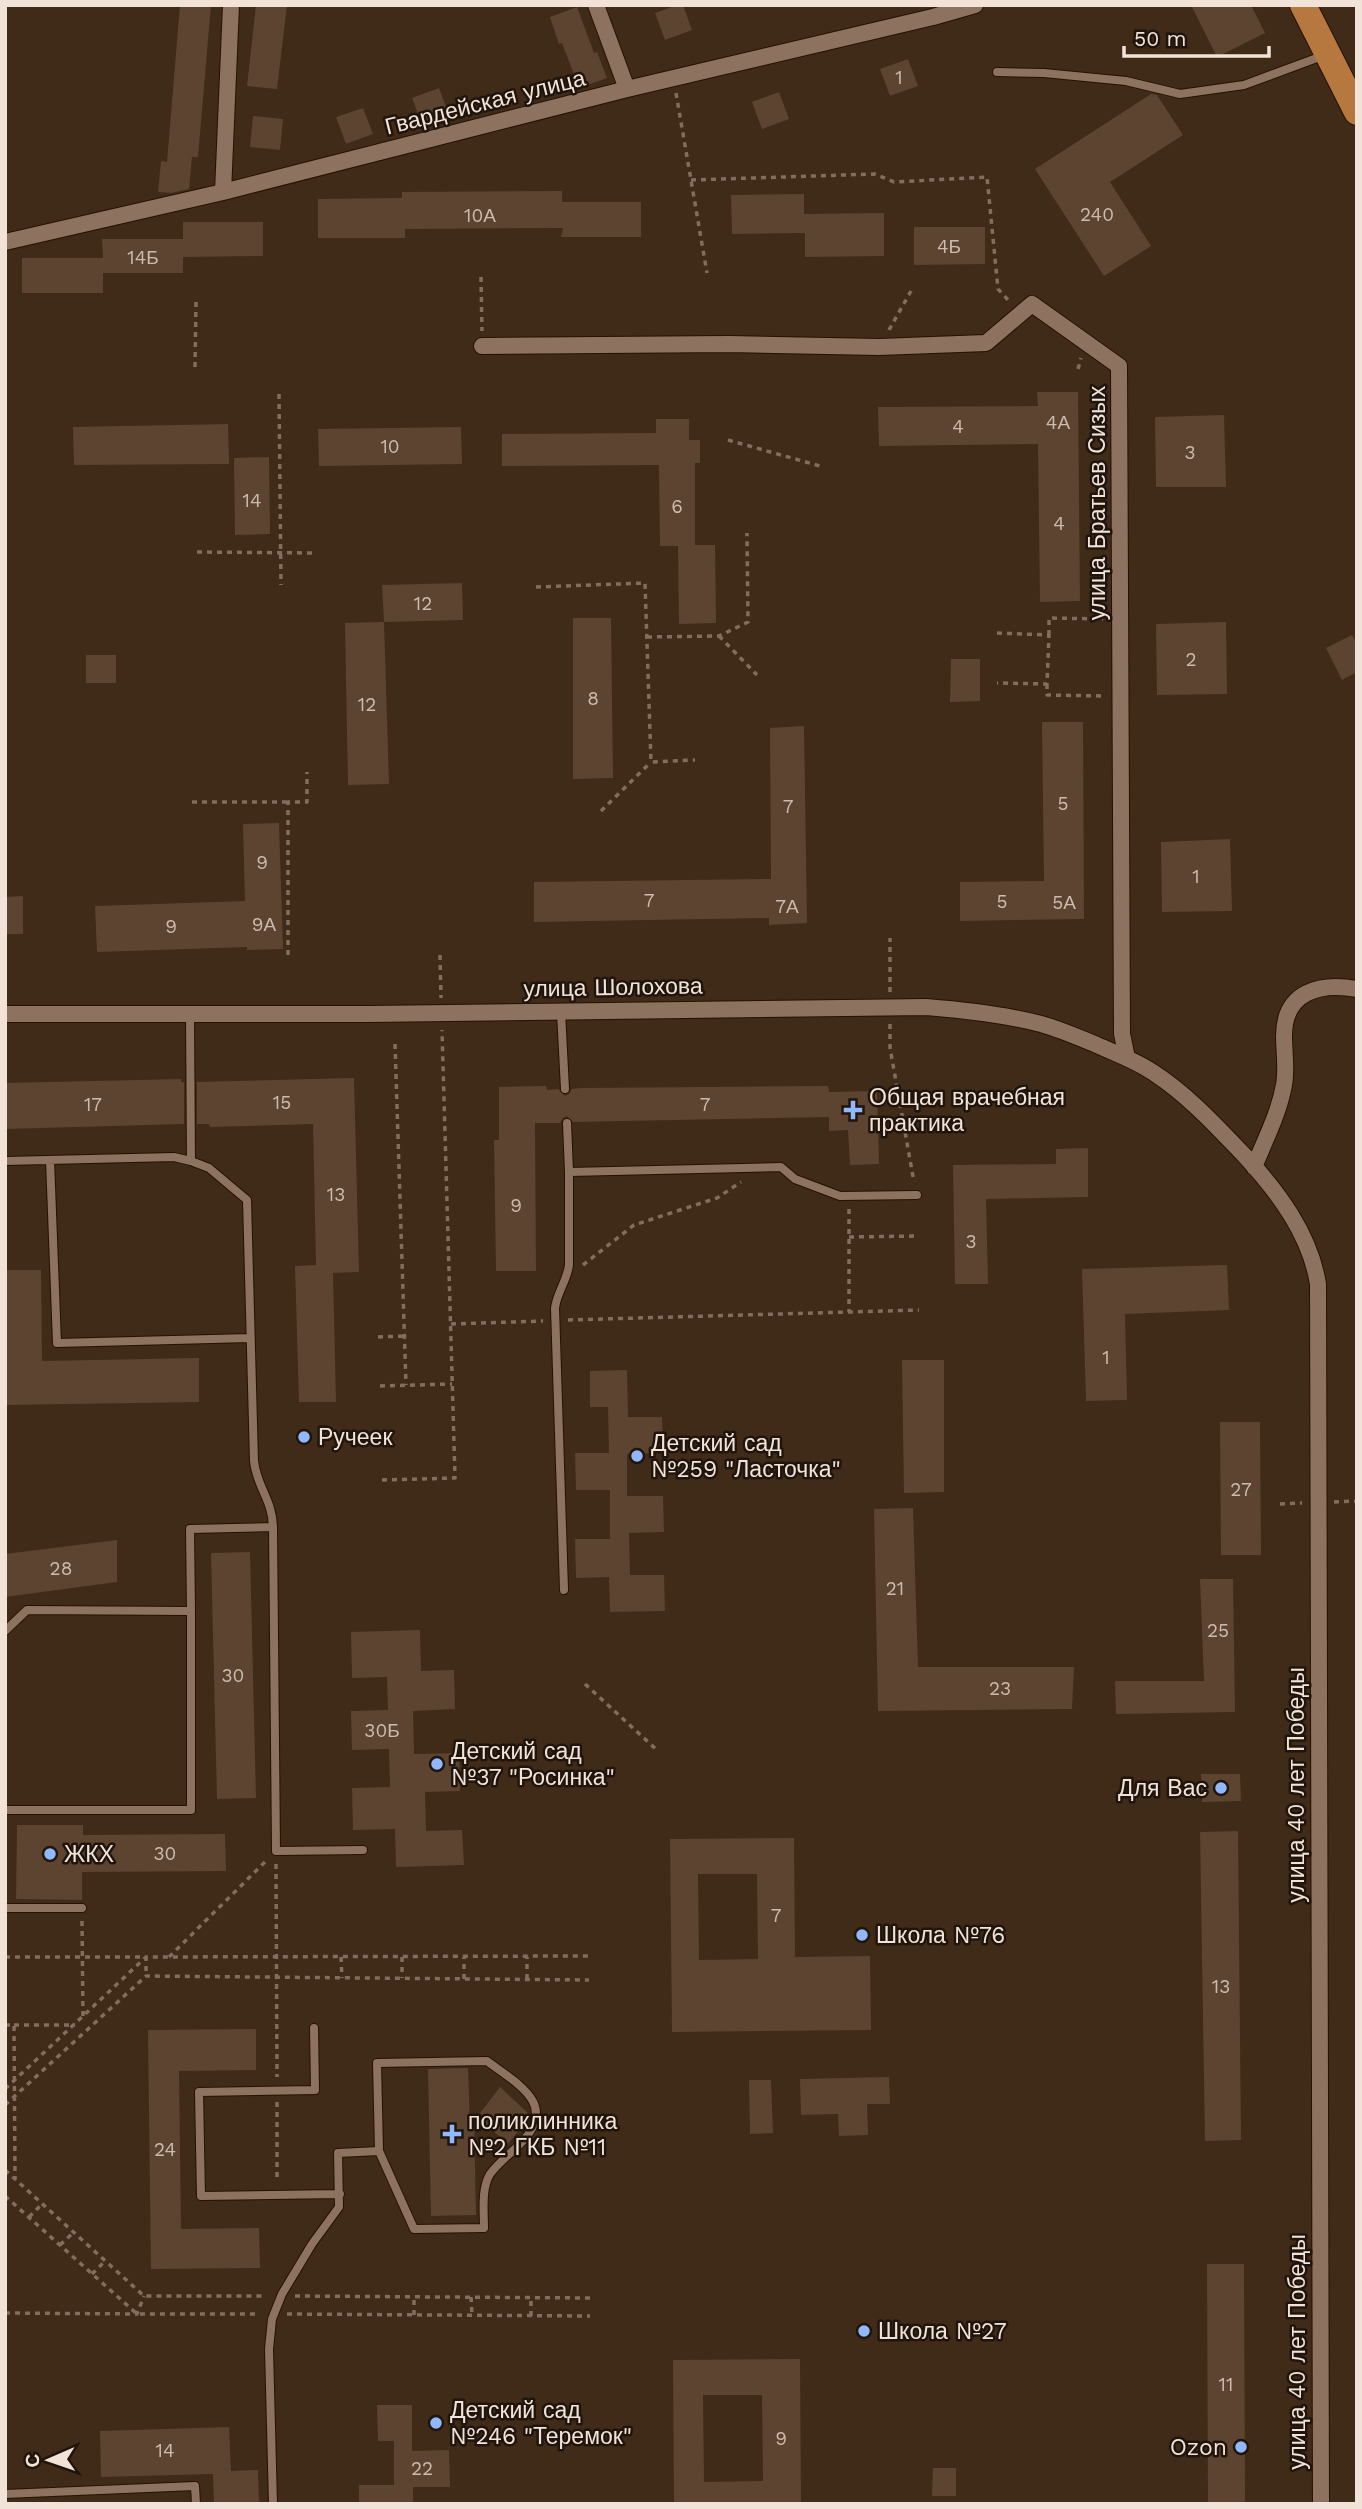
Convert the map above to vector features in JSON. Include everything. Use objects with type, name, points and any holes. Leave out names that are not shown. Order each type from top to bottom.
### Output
[{"type":"main road","points":[[1303,5],[1357,112]]},
{"type":"street","points":[[223,192],[231,5]]},
{"type":"street","points":[[596,5],[628,89]]},
{"type":"street","name":"Гвардейская улица","points":[[5,242],[223,192],[628,89],[975,5]]},
{"type":"street","name":"улица Братьев Сизых","points":[[482,346],[730,344],[879,347],[986,343],[1032,304],[1119,366],[1122,1034],[1127,1058]]},
{"type":"street","points":[[1254,1167],[1283,1094],[1286,1079],[1284,1033],[1287,1012],[1300,994],[1342,986],[1357,989]]},
{"type":"street","name":"улица Шолохова","points":[[5,1014],[190,1015],[939,1008],[1038,1023],[1062,1031],[1153,1072],[1197,1107]]},
{"type":"street","name":"улица 40 лет Победы","points":[[1197,1107],[1281,1200],[1303,1236],[1313,1260],[1318,1284],[1321,2504]]},
{"type":"lane","points":[[997,72],[1044,73],[1126,81],[1180,94],[1244,85],[1327,54]]},
{"type":"lane","points":[[561,1010],[565,1089]]},
{"type":"lane","points":[[190,1015],[191,1161]]},
{"type":"lane","points":[[564,1590],[555,1321],[557,1295],[567,1277],[567,1123]]},
{"type":"lane","points":[[5,1161],[174,1157],[209,1168],[247,1200],[254,1461],[258,1481],[271,1505],[274,1527],[276,1851],[363,1850]]},
{"type":"lane","points":[[50,1160],[57,1343],[250,1338]]},
{"type":"lane","points":[[569,1172],[781,1167],[795,1179],[840,1196],[916,1195]]},
{"type":"lane","points":[[5,1810],[191,1810],[190,1529],[274,1527]]},
{"type":"lane","points":[[5,1631],[27,1610],[191,1611]]},
{"type":"lane","points":[[5,1908],[82,1908]]},
{"type":"lane","points":[[314,2028],[315,2090],[199,2092],[201,2196],[340,2193]]},
{"type":"lane","points":[[487,2061],[527,2093],[537,2109],[538,2117],[534,2127],[490,2174],[484,2198],[484,2228],[414,2229],[379,2151],[377,2063],[487,2061]]},
{"type":"lane","points":[[273,2504],[269,2349],[272,2319],[282,2294],[300,2263],[339,2207],[338,2153],[379,2151]]},
{"type":"lane","points":[[5,2494],[195,2486],[196,2504]]},
{"type":"path","points":[[674,78],[707,273]]},
{"type":"path","points":[[691,180],[875,174],[894,182],[987,177],[998,289]]},
{"type":"path","points":[[481,277],[482,346]]},
{"type":"path","points":[[879,347],[911,291]]},
{"type":"path","points":[[195,367],[196,302]]},
{"type":"path","points":[[279,394],[281,585]]},
{"type":"path","points":[[728,439],[820,466]]},
{"type":"path","points":[[647,637],[719,636],[748,622],[747,533]]},
{"type":"path","points":[[197,552],[316,553]]},
{"type":"path","points":[[536,587],[645,583],[651,762]]},
{"type":"path","points":[[1121,620],[1049,618],[1047,684],[1047,695],[1121,697]]},
{"type":"path","points":[[997,634],[1048,635]]},
{"type":"path","points":[[719,636],[757,675]]},
{"type":"path","points":[[997,683],[1047,684]]},
{"type":"path","points":[[601,811],[651,762],[695,760]]},
{"type":"path","points":[[192,802],[307,802],[307,772]]},
{"type":"path","points":[[288,802],[288,955]]},
{"type":"path","points":[[382,1480],[455,1478],[440,955]]},
{"type":"path","points":[[396,1044],[406,1385]]},
{"type":"path","points":[[890,1048],[916,1195]]},
{"type":"path","points":[[567,1277],[634,1225],[717,1198],[764,1168]]},
{"type":"path","points":[[848,1196],[849,1312]]},
{"type":"path","points":[[849,1237],[918,1236]]},
{"type":"path","points":[[451,1324],[919,1310]]},
{"type":"path","points":[[378,1337],[404,1336]]},
{"type":"path","points":[[380,1386],[452,1384]]},
{"type":"path","points":[[585,1684],[658,1751]]},
{"type":"path","points":[[168,1957],[276,1851]]},
{"type":"path","points":[[276,1851],[277,2195]]},
{"type":"path","points":[[82,1908],[83,2018]]},
{"type":"path","points":[[527,1956],[527,1979]]},
{"type":"path","points":[[5,1957],[588,1956]]},
{"type":"path","points":[[146,1957],[146,1976]]},
{"type":"path","points":[[5,2089],[146,1957]]},
{"type":"path","points":[[341,1957],[342,1978]]},
{"type":"path","points":[[402,1957],[402,1978]]},
{"type":"path","points":[[464,1957],[464,1979]]},
{"type":"path","points":[[5,2105],[146,1976],[589,1980]]},
{"type":"path","points":[[5,2025],[75,2025]]},
{"type":"path","points":[[14,2025],[15,2180]]},
{"type":"path","points":[[51,2046],[59,2055]]},
{"type":"path","points":[[5,2180],[10,2175]]},
{"type":"path","points":[[29,2217],[42,2204]]},
{"type":"path","points":[[60,2245],[74,2232]]},
{"type":"path","points":[[92,2274],[105,2261]]},
{"type":"path","points":[[5,2313],[137,2314],[144,2296]]},
{"type":"path","points":[[414,2297],[414,2315]]},
{"type":"path","points":[[471,2297],[472,2315]]},
{"type":"path","points":[[531,2298],[531,2316]]},
{"type":"building","points":[[180,5],[211,5],[198,157],[192,157],[189,189],[171,193],[158,192],[161,161],[167,162]]},
{"type":"building","points":[[256,5],[287,5],[277,89],[247,86]]},
{"type":"building","points":[[683,5],[692,30],[665,40],[655,13]]},
{"type":"building","points":[[1191,5],[1251,5],[1265,33],[1217,57]]},
{"type":"building","points":[[577,7],[594,53],[597,52],[607,78],[579,88],[550,17]]},
{"type":"building","points":[[908,59],[918,86],[890,96],[880,69]]},
{"type":"building","points":[[439,88],[449,115],[422,124],[412,98]]},
{"type":"building","points":[[779,92],[789,119],[762,129],[752,102]]},
{"type":"building","points":[[1151,94],[1157,95],[1183,135],[1110,182],[1151,246],[1104,276],[1035,169]]},
{"type":"building","points":[[363,108],[373,134],[346,144],[336,117]]},
{"type":"building","points":[[253,116],[283,119],[280,150],[250,147]]},
{"type":"building","points":[[562,191],[562,202],[641,202],[641,237],[561,237],[563,228],[405,229],[405,238],[318,238],[318,199],[402,198],[402,192]]},
{"type":"building","points":[[804,194],[804,214],[884,213],[884,256],[805,257],[805,233],[732,234],[731,195]]},
{"type":"building","points":[[183,222],[263,222],[263,256],[183,257],[183,273],[103,273],[103,293],[22,293],[22,258],[103,258],[102,239],[183,239]]},
{"type":"building","points":[[914,227],[985,227],[985,264],[914,265]]},
{"type":"building","points":[[1037,392],[1078,392],[1080,601],[1040,602],[1038,444],[879,446],[878,407],[1038,406]]},
{"type":"building","points":[[1224,415],[1226,487],[1156,487],[1155,417]]},
{"type":"building","points":[[656,419],[689,419],[689,440],[700,440],[700,463],[695,463],[695,545],[715,545],[716,623],[679,624],[678,546],[660,546],[659,465],[502,466],[502,434],[656,433]]},
{"type":"building","points":[[228,424],[229,464],[74,465],[73,427]]},
{"type":"building","points":[[461,427],[462,464],[319,466],[318,429]]},
{"type":"building","points":[[269,457],[270,534],[235,535],[234,458]]},
{"type":"building","points":[[462,583],[463,620],[384,622],[382,585]]},
{"type":"building","points":[[573,618],[611,618],[613,778],[573,779]]},
{"type":"building","points":[[384,622],[389,784],[348,785],[345,623]]},
{"type":"building","points":[[1226,622],[1227,694],[1157,695],[1156,624]]},
{"type":"building","points":[[1352,635],[1357,644],[1357,672],[1342,680],[1326,648]]},
{"type":"building","points":[[86,655],[116,655],[116,683],[86,683]]},
{"type":"building","points":[[951,659],[980,659],[980,701],[950,702]]},
{"type":"building","points":[[1042,722],[1083,722],[1084,919],[960,921],[960,882],[1044,881]]},
{"type":"building","points":[[804,726],[807,923],[769,925],[769,918],[534,922],[534,882],[771,879],[770,728]]},
{"type":"building","points":[[279,823],[283,949],[247,950],[247,947],[97,952],[95,906],[245,901],[243,824]]},
{"type":"building","points":[[1230,839],[1232,911],[1162,912],[1161,842]]},
{"type":"building","points":[[23,896],[23,934],[5,934],[5,897]]},
{"type":"building","points":[[354,1078],[359,1272],[333,1273],[336,1402],[299,1402],[295,1266],[316,1265],[313,1124],[210,1127],[209,1124],[197,1124],[197,1082]]},
{"type":"building","points":[[181,1079],[181,1082],[184,1082],[184,1124],[5,1129],[5,1083]]},
{"type":"building","points":[[546,1086],[547,1090],[558,1089],[565,1096],[572,1089],[581,1088],[828,1086],[829,1092],[877,1091],[879,1164],[850,1165],[848,1130],[829,1131],[829,1117],[573,1122],[567,1116],[560,1123],[535,1123],[536,1271],[496,1271],[494,1140],[499,1140],[499,1087]]},
{"type":"building","points":[[1088,1148],[1088,1197],[986,1199],[988,1284],[955,1284],[953,1165],[1056,1164],[1056,1149]]},
{"type":"building","points":[[1227,1265],[1229,1310],[1125,1314],[1127,1400],[1086,1401],[1082,1269]]},
{"type":"building","points":[[5,1270],[41,1270],[42,1361],[199,1358],[199,1402],[5,1405]]},
{"type":"building","points":[[902,1360],[944,1360],[944,1492],[904,1493]]},
{"type":"building","points":[[627,1370],[628,1417],[662,1417],[663,1453],[627,1454],[627,1496],[663,1496],[664,1532],[629,1533],[630,1575],[664,1575],[665,1611],[610,1612],[609,1577],[576,1578],[575,1539],[610,1539],[610,1490],[576,1490],[575,1453],[609,1453],[608,1407],[590,1407],[590,1371]]},
{"type":"building","points":[[1220,1422],[1260,1422],[1261,1555],[1221,1555]]},
{"type":"building","points":[[913,1508],[918,1667],[1074,1667],[1072,1709],[878,1711],[874,1509]]},
{"type":"building","points":[[117,1540],[117,1582],[5,1597],[5,1554]]},
{"type":"building","points":[[250,1552],[256,1798],[217,1799],[211,1553]]},
{"type":"building","points":[[1200,1579],[1233,1579],[1235,1712],[1116,1714],[1115,1681],[1204,1681]]},
{"type":"building","points":[[420,1630],[421,1671],[454,1670],[455,1709],[413,1711],[414,1754],[459,1753],[460,1791],[425,1792],[426,1831],[462,1830],[464,1865],[396,1867],[395,1829],[353,1830],[352,1788],[390,1787],[389,1749],[352,1750],[351,1711],[388,1710],[387,1677],[352,1678],[351,1632]]},
{"type":"building","name":"Для Вас","points":[[1201,1774],[1240,1774],[1241,1801],[1202,1802]]},
{"type":"building","points":[[17,1825],[83,1825],[83,1835],[225,1834],[226,1871],[82,1872],[82,1900],[16,1899]]},
{"type":"building","points":[[1238,1831],[1241,2140],[1205,2141],[1200,1832]]},
{"type":"building","points":[[794,1838],[795,1957],[870,1956],[871,2030],[672,2032],[670,1839]],"holes":[[[698,1874],[757,1874],[758,1959],[699,1960]]]},
{"type":"building","points":[[256,2029],[256,2070],[179,2071],[181,2229],[259,2228],[260,2268],[151,2269],[148,2030]]},
{"type":"building","name":"поликлинника №2 ГКБ №11","points":[[468,2068],[470,2126],[474,2120],[476,2215],[431,2216],[428,2069]]},
{"type":"building","points":[[889,2077],[890,2104],[867,2104],[868,2135],[839,2136],[838,2114],[801,2115],[800,2079]]},
{"type":"building","points":[[749,2080],[771,2080],[773,2133],[750,2134]]},
{"type":"building","points":[[500,2087],[529,2114],[508,2144],[477,2117]]},
{"type":"building","points":[[1207,2264],[1244,2264],[1245,2504],[1208,2504]]},
{"type":"building","points":[[800,2359],[801,2504],[674,2504],[673,2360]],"holes":[[[703,2395],[762,2395],[763,2481],[704,2482]]]},
{"type":"building","points":[[377,2405],[412,2405],[412,2451],[449,2450],[450,2487],[413,2487],[413,2504],[359,2504],[359,2485],[394,2485],[394,2441],[378,2441]]},
{"type":"building","points":[[229,2427],[231,2471],[258,2470],[259,2504],[214,2504],[213,2474],[101,2477],[100,2431]]},
{"type":"building","points":[[933,2468],[956,2468],[956,2496],[932,2496]]},
{"type":"place","name":"Общая врачебная практика","points":[[853,1110]]},
{"type":"place","name":"Ручеек","points":[[304,1437]]},
{"type":"place","name":"Детский сад №259 \"Ласточка\"","points":[[637,1456]]},
{"type":"place","name":"Детский сад №37 \"Росинка\"","points":[[437,1764]]},
{"type":"place","name":"Для Вас","points":[[1221,1788]]},
{"type":"place","name":"ЖКХ","points":[[50,1854]]},
{"type":"place","name":"Школа №76","points":[[862,1935]]},
{"type":"place","name":"поликлинника №2 ГКБ №11","points":[[452,2134]]},
{"type":"place","name":"Школа №27","points":[[864,2331]]},
{"type":"place","name":"Детский сад №246 \"Теремок\"","points":[[436,2423]]},
{"type":"place","name":"Ozon","points":[[1241,2447]]}]
